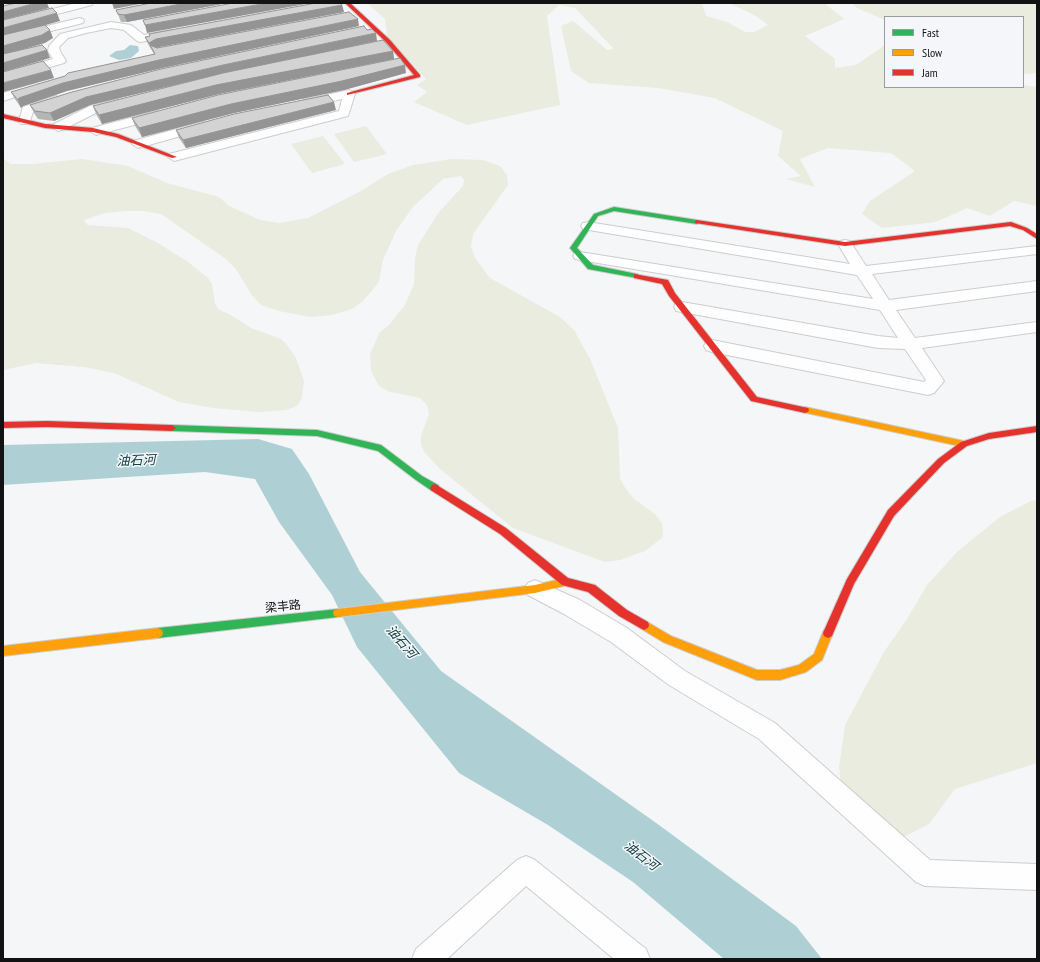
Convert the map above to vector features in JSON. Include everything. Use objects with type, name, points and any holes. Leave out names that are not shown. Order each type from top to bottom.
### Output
[{"type":"street","points":[[3,25],[88,3]]},
{"type":"street","points":[[295,105],[349,94],[418,76],[390,43],[357,14],[347,3]]},
{"type":"street","points":[[3,40],[110,14]]},
{"type":"street","points":[[342,17],[357,14]]},
{"type":"street","points":[[40,50],[54,46],[64,36],[84,30],[111,25],[126,27],[142,24]]},
{"type":"street","points":[[126,27],[134,31],[141,39],[180,32]]},
{"type":"street","points":[[358,32],[373,28]]},
{"type":"street","points":[[374,46],[390,43]]},
{"type":"street","points":[[3,78],[60,61],[54,51],[54,46]]},
{"type":"street","points":[[389,64],[405,61]]},
{"type":"street","points":[[3,97],[48,84]]},
{"type":"street","points":[[3,116],[58,127],[96,131],[174,157],[344,113],[349,94]]},
{"type":"street","points":[[25,121],[27,110],[64,97]]},
{"type":"street","points":[[58,127],[94,108],[132,99]]},
{"type":"street","points":[[96,131],[165,113]]},
{"type":"street","points":[[138,144],[212,124]]},
{"type":"street","points":[[964,444],[754,399],[672,294],[665,282],[591,267],[574,248],[596,215],[614,209],[845,244],[1011,224],[1025,229],[1037,237]]},
{"type":"street","points":[[588,226],[862,271],[1037,250]]},
{"type":"street","points":[[712,346],[928,389],[935,382],[845,244]]},
{"type":"street","points":[[580,256],[886,306],[1037,286]]},
{"type":"street","points":[[682,307],[878,342],[910,344],[1037,327]]},
{"type":"street","points":[[3,425],[54,424],[317,433],[381,448],[419,478],[503,531],[565,582],[591,588],[623,613],[667,639],[757,675],[780,675],[802,669],[818,657],[850,582],[891,513],[940,460],[964,444],[989,436],[1037,429]]},
{"type":"street","name":"梁丰路","points":[[3,651],[408,605],[535,589],[565,582]]},
{"type":"street","points":[[535,589],[572,607],[619,635],[677,678],[767,731],[925,873],[1037,877]]},
{"type":"street","points":[[426,959],[526,869],[636,959]]},
{"type":"shaded area","points":[[367,3],[702,3],[706,16],[727,22],[745,32],[754,32],[768,25],[756,16],[729,3],[824,3],[844,19],[805,36],[835,59],[835,68],[856,65],[884,46],[884,88],[1024,88],[1024,85],[1037,87],[1037,206],[1014,201],[990,216],[967,208],[936,222],[882,228],[862,214],[870,201],[915,171],[891,153],[828,148],[800,159],[815,187],[786,179],[801,176],[778,156],[783,131],[715,98],[658,88],[589,83],[571,71],[561,26],[573,21],[607,50],[614,49],[575,8],[559,5],[547,16],[560,105],[467,125],[414,102],[427,92],[417,85],[426,79],[387,36],[385,19]]},
{"type":"shaded area","points":[[852,3],[1037,3],[1037,73],[1024,74],[1024,16],[884,16],[884,20],[857,8]]},
{"type":"shaded area","points":[[366,126],[387,154],[354,162],[334,134]]},
{"type":"shaded area","points":[[323,136],[345,164],[312,173],[291,144]]},
{"type":"shaded area","points":[[3,158],[11,164],[33,164],[82,159],[128,166],[167,183],[219,197],[229,206],[260,220],[279,223],[308,218],[361,191],[388,174],[413,165],[452,159],[483,160],[500,166],[507,175],[508,185],[473,234],[471,246],[475,258],[490,278],[560,317],[574,330],[590,359],[618,428],[620,479],[634,499],[655,514],[662,523],[663,537],[645,551],[620,560],[605,562],[513,528],[440,469],[425,453],[421,445],[421,436],[429,414],[427,405],[420,398],[387,391],[379,386],[371,371],[370,354],[380,332],[389,325],[405,305],[414,284],[415,258],[418,245],[439,212],[463,186],[464,180],[461,176],[443,179],[412,208],[396,231],[383,260],[379,281],[375,287],[363,301],[352,309],[332,315],[310,317],[279,311],[261,305],[251,294],[236,269],[226,259],[161,214],[144,211],[126,211],[105,213],[84,220],[87,225],[128,228],[158,243],[188,262],[208,278],[212,284],[215,304],[219,310],[229,314],[251,328],[281,339],[287,345],[296,358],[304,381],[302,398],[297,406],[286,410],[259,412],[213,408],[179,402],[114,373],[84,367],[36,363],[3,370]]},
{"type":"shaded area","points":[[1037,500],[1037,763],[955,789],[929,824],[888,845],[844,816],[839,768],[845,725],[884,652],[907,619],[927,585],[958,551],[1000,517],[1031,501]]},
{"type":"water","points":[[130,45],[138,46],[139,51],[131,58],[119,60],[109,56],[116,51],[124,50]]},
{"type":"water","name":"油石河","points":[[258,439],[292,449],[309,474],[360,572],[441,671],[659,825],[796,926],[822,959],[724,959],[633,882],[548,825],[459,773],[357,647],[332,595],[279,522],[255,479],[205,472],[3,485],[3,445]]},
{"type":"building","points":[[16,3],[36,3],[3,12],[3,6]]},
{"type":"building","points":[[151,3],[186,3],[124,15],[118,14],[116,10]]},
{"type":"building","points":[[233,3],[267,3],[145,25],[143,20]]},
{"type":"building","points":[[316,3],[341,3],[342,5],[156,39],[149,43],[145,37],[150,36],[149,34]]},
{"type":"building","points":[[52,8],[57,13],[3,28],[3,20]]},
{"type":"building","points":[[349,12],[358,19],[159,60],[63,83],[19,98],[18,100],[11,92],[65,76],[68,73],[155,54],[150,45],[157,48]]},
{"type":"building","points":[[45,25],[50,30],[42,35],[3,46],[3,35]]},
{"type":"building","points":[[364,26],[367,30],[372,29],[376,33],[223,65],[86,97],[50,113],[35,111],[30,105],[72,92],[161,69]]},
{"type":"building","points":[[383,40],[393,51],[216,85],[99,115],[93,106],[223,73]]},
{"type":"building","points":[[42,45],[47,50],[3,63],[3,54]]},
{"type":"building","points":[[400,58],[405,65],[342,81],[231,104],[139,128],[132,118],[218,95]]},
{"type":"building","points":[[43,61],[51,70],[3,83],[3,72]]},
{"type":"building","points":[[328,95],[334,102],[183,140],[176,130],[234,114]]},
{"type":"traffic: fast","points":[[637,276],[591,267],[573,248],[596,215],[614,209],[697,222]]},
{"type":"traffic: fast","points":[[172,428],[317,433],[381,448],[419,478],[435,488]]},
{"type":"traffic: fast","points":[[158,633],[338,613]]},
{"type":"traffic: slow","points":[[805,410],[964,444]]},
{"type":"traffic: slow","points":[[338,613],[535,589],[565,582]]},
{"type":"traffic: slow","points":[[644,625],[667,639],[757,675],[780,675],[802,669],[818,657],[828,633]]},
{"type":"traffic: slow","points":[[3,651],[158,633]]},
{"type":"traffic: jam","points":[[347,3],[388,41],[418,76],[349,94]]},
{"type":"traffic: jam","points":[[3,116],[45,126],[93,130],[118,136],[174,157]]},
{"type":"traffic: jam","points":[[697,222],[845,244],[1011,224],[1025,229],[1037,237]]},
{"type":"traffic: jam","points":[[637,276],[665,282],[672,294],[754,399],[805,410]]},
{"type":"traffic: jam","points":[[3,425],[46,424],[172,428]]},
{"type":"traffic: jam","points":[[828,633],[850,582],[891,513],[941,461],[964,444],[989,436],[1037,429]]},
{"type":"traffic: jam","points":[[435,488],[503,531],[565,582],[591,588],[623,613],[644,625]]}]
